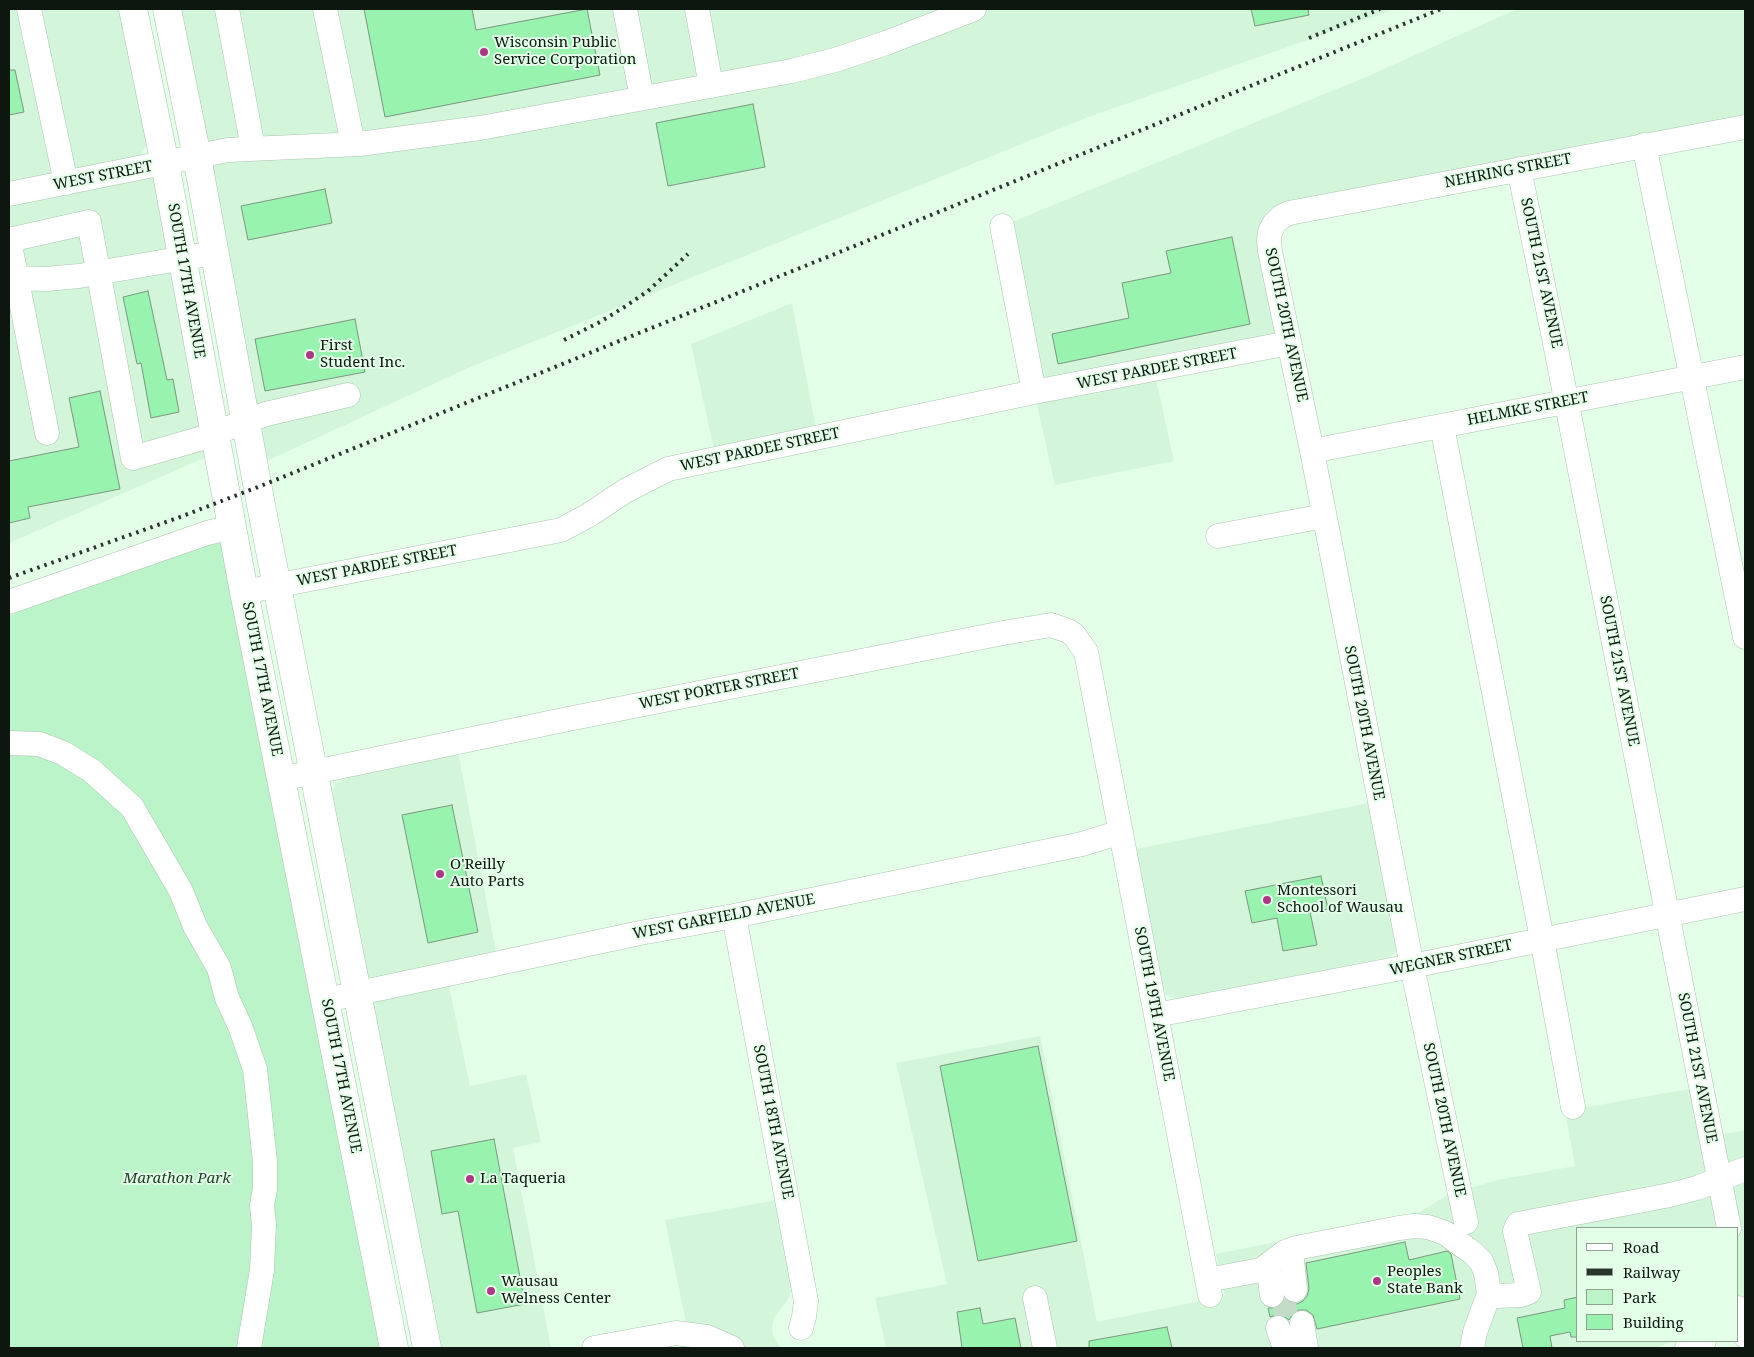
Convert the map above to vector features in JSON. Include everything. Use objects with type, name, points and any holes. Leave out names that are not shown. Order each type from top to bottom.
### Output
[{"type":"main road","name":"SOUTH 17TH AVENUE","points":[[132,9],[165,164],[244,592],[394,1348]]},
{"type":"main road","points":[[167,9],[313,772],[427,1348]]},
{"type":"street","points":[[9,10],[16,9]]},
{"type":"street","points":[[28,9],[66,183]]},
{"type":"street","points":[[227,9],[254,148]]},
{"type":"street","points":[[325,9],[353,144]]},
{"type":"street","points":[[624,9],[642,98]]},
{"type":"street","points":[[697,9],[711,86]]},
{"type":"street","name":"WEST STREET","points":[[9,194],[228,150],[353,144],[480,128],[792,71],[835,60],[886,43],[972,9]]},
{"type":"street","name":"NEHRING STREET","points":[[1274,224],[1280,217],[1289,213],[1745,127]]},
{"type":"street","points":[[1644,145],[1745,637]]},
{"type":"street","name":"SOUTH 21ST AVENUE","points":[[1519,169],[1729,1227]]},
{"type":"street","points":[[47,433],[9,240],[89,222],[133,458],[199,439],[272,412],[348,395]]},
{"type":"street","name":"SOUTH 20TH AVENUE","points":[[1274,224],[1269,240],[1270,251],[1312,451],[1412,966],[1464,1211],[1428,1227]]},
{"type":"street","points":[[1002,226],[1034,392]]},
{"type":"street","points":[[17,278],[46,279],[98,273],[214,253]]},
{"type":"street","name":"WEST PARDEE STREET","points":[[244,592],[561,530],[589,515],[625,491],[668,469],[1034,392],[1289,343]]},
{"type":"street","name":"HELMKE STREET","points":[[1312,451],[1745,367]]},
{"type":"street","points":[[1442,426],[1573,1106]]},
{"type":"street","points":[[1218,536],[1324,516]]},
{"type":"street","points":[[9,602],[214,531],[232,527]]},
{"type":"street","name":"WEST PORTER STREET","points":[[282,778],[568,719],[1051,625],[1068,630],[1086,652],[1098,713]]},
{"type":"street","name":"SOUTH 19TH AVENUE","points":[[1098,713],[1209,1288],[1261,1270],[1280,1256]]},
{"type":"street","points":[[9,743],[39,744],[63,753],[92,770],[132,807],[181,891],[195,926],[219,968],[226,998],[240,1026],[255,1069],[265,1162],[265,1190],[262,1206],[264,1225],[262,1270],[249,1348]]},
{"type":"street","name":"WEST GARFIELD AVENUE","points":[[326,1000],[640,933],[734,916],[1082,844],[1121,832]]},
{"type":"street","name":"WEGNER STREET","points":[[1156,1015],[1745,899]]},
{"type":"street","name":"SOUTH 18TH AVENUE","points":[[734,916],[806,1301],[801,1328]]},
{"type":"street","points":[[1489,1294],[1497,1296],[1521,1295],[1529,1292],[1515,1231],[1518,1224],[1670,1195],[1745,1169]]},
{"type":"street","points":[[1285,1292],[1280,1256],[1399,1228],[1428,1227],[1445,1233],[1473,1253],[1481,1261],[1488,1280],[1489,1294],[1476,1326],[1472,1348]]},
{"type":"street","points":[[1035,1298],[1045,1348]]},
{"type":"street","points":[[594,1348],[676,1333],[707,1338],[732,1348]]},
{"type":"street","points":[[1290,1333],[1301,1348]]},
{"type":"street","points":[[1290,1333],[1306,1348]]},
{"type":"street","points":[[1687,1348],[1702,1342]]},
{"type":"shaded area","points":[[9,9],[120,9],[147,141],[142,153],[138,156],[9,182]]},
{"type":"shaded area","points":[[167,9],[1395,9],[1086,118],[468,368],[254,467]]},
{"type":"shaded area","points":[[1517,9],[1745,9],[1745,127],[1274,224],[1289,343],[1154,369],[1174,461],[1055,485],[1034,392],[1002,226],[1366,77]]},
{"type":"shaded area","points":[[165,164],[218,452],[9,543],[9,195]]},
{"type":"shaded area","points":[[792,303],[818,438],[716,459],[691,344]]},
{"type":"shaded area","points":[[458,751],[497,957],[445,967],[470,1086],[526,1074],[541,1142],[513,1148],[551,1348],[439,1348],[331,794],[336,784],[352,775]]},
{"type":"shaded area","name":"Montessori School of Wausau","points":[[1369,803],[1397,943],[1397,950],[1390,957],[1177,999],[1166,995],[1162,985],[1136,849]]},
{"type":"shaded area","points":[[1040,1036],[1097,1322],[1225,1296],[1216,1254],[1417,1214],[1449,1194],[1498,1180],[1575,1166],[1565,1111],[1694,1088],[1718,1135],[1745,1130],[1745,1308],[1739,1311],[1739,1227],[1576,1227],[1576,1342],[1670,1342],[1656,1348],[886,1348],[875,1298],[947,1284],[896,1063]]},
{"type":"shaded area","points":[[783,1199],[792,1289],[789,1298],[774,1318],[772,1327],[773,1336],[781,1348],[691,1348],[665,1220]]},
{"type":"green space","name":"Marathon Park","points":[[219,526],[383,1348],[9,1348],[9,616]]},
{"type":"building","name":"Wisconsin Public Service Corporation","points":[[364,9],[472,9],[476,30],[587,9],[600,75],[385,117]]},
{"type":"building","points":[[1251,9],[1308,9],[1309,15],[1255,26]]},
{"type":"building","points":[[9,70],[15,70],[24,112],[9,115]]},
{"type":"building","points":[[753,104],[765,167],[668,186],[656,123]]},
{"type":"building","points":[[325,189],[332,223],[248,240],[241,206]]},
{"type":"building","points":[[1232,237],[1250,324],[1058,364],[1052,334],[1129,318],[1122,283],[1171,273],[1166,251]]},
{"type":"building","points":[[148,291],[167,380],[173,379],[179,412],[151,418],[141,363],[137,364],[123,297]]},
{"type":"building","name":"First Student Inc.","points":[[355,319],[365,372],[265,391],[255,339]]},
{"type":"building","points":[[100,391],[120,489],[28,507],[30,518],[9,523],[9,461],[79,447],[69,398]]},
{"type":"building","name":"O'Reilly Auto Parts","points":[[452,805],[478,932],[428,943],[402,815]]},
{"type":"building","points":[[1321,876],[1328,909],[1310,912],[1317,945],[1283,951],[1277,918],[1252,923],[1245,891]]},
{"type":"building","points":[[1038,1046],[1077,1241],[978,1261],[940,1066]]},
{"type":"building","points":[[494,1139],[525,1304],[477,1313],[458,1211],[442,1214],[431,1151]]},
{"type":"building","name":"Peoples State Bank","points":[[1405,1242],[1409,1260],[1447,1251],[1451,1254],[1460,1299],[1317,1329],[1313,1315],[1306,1310],[1294,1312],[1289,1320],[1280,1314],[1270,1317],[1268,1308],[1280,1306],[1285,1299],[1290,1303],[1297,1304],[1307,1296],[1309,1289],[1306,1263]]},
{"type":"building","points":[[1576,1297],[1576,1337],[1571,1337],[1570,1332],[1550,1336],[1552,1348],[1523,1348],[1517,1318],[1565,1308],[1564,1300]]},
{"type":"building","points":[[980,1308],[983,1324],[1015,1318],[1021,1348],[962,1348],[957,1312]]},
{"type":"building","points":[[1167,1327],[1172,1348],[1089,1348],[1089,1341]]},
{"type":"tunnel","points":[[1282,1293],[1288,1326]]},
{"type":"railway","points":[[1309,38],[1380,9]]},
{"type":"railway","points":[[9,578],[258,487],[1441,9]]},
{"type":"railway","points":[[564,340],[600,322],[648,291],[688,254]]},
{"type":"place","name":"Wisconsin Public Service Corporation","points":[[484,52]]},
{"type":"place","name":"First Student Inc.","points":[[310,355]]},
{"type":"place","name":"O'Reilly Auto Parts","points":[[440,874]]},
{"type":"place","name":"Montessori School of Wausau","points":[[1267,900]]},
{"type":"place","name":"La Taqueria","points":[[470,1179]]},
{"type":"place","name":"Peoples State Bank","points":[[1377,1281]]},
{"type":"place","name":"Wausau Welness Center","points":[[491,1291]]}]
